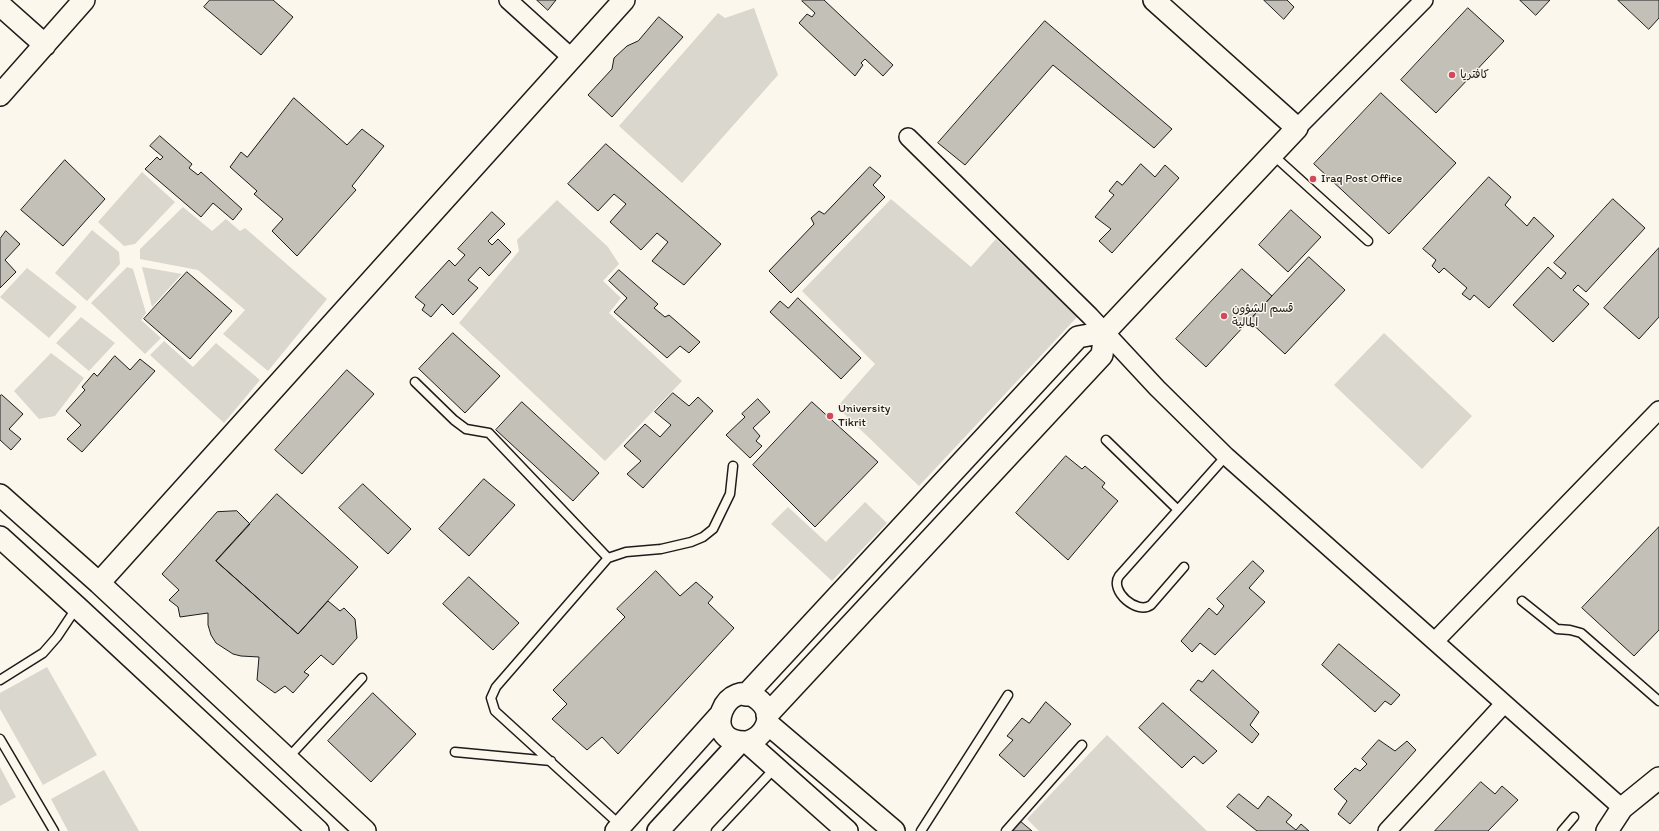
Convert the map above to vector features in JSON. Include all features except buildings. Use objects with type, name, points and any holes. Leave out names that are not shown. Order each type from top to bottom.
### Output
[{"type":"street","points":[[0,95],[84,0]]},
{"type":"street","points":[[508,0],[572,58]]},
{"type":"street","points":[[99,583],[624,0]]},
{"type":"street","points":[[1154,0],[1297,128]]},
{"type":"street","points":[[767,719],[1102,355],[1105,332],[1272,154],[1424,0]]},
{"type":"street","points":[[0,5],[45,45]]},
{"type":"street","points":[[908,136],[1105,332],[1157,388],[1226,456],[1622,808]]},
{"type":"street","points":[[746,695],[1078,337],[1105,332]]},
{"type":"street","points":[[1435,641],[1659,410]]},
{"type":"street","points":[[0,495],[99,583],[365,831]]},
{"type":"street","points":[[0,537],[318,831]]},
{"type":"street","points":[[618,828],[720,715],[726,702],[733,698],[746,695],[753,697],[760,702],[765,708],[767,719],[765,730],[754,740],[744,742],[731,739],[724,733],[720,725],[720,715]]},
{"type":"street","points":[[1387,831],[1504,704]]},
{"type":"street","points":[[767,719],[894,831]]},
{"type":"street","points":[[744,742],[776,768],[847,831]]},
{"type":"street","points":[[658,831],[744,742]]},
{"type":"street","points":[[1608,831],[1622,808],[1650,793],[1659,778]]},
{"type":"lane","points":[[1272,154],[1368,242]]},
{"type":"lane","points":[[415,382],[454,420],[466,429],[489,433],[608,558]]},
{"type":"lane","points":[[1106,440],[1178,510]]},
{"type":"lane","points":[[1184,567],[1151,605],[1146,607],[1141,608],[1136,606],[1118,591],[1116,586],[1119,576],[1226,456]]},
{"type":"lane","points":[[618,828],[550,761],[495,711],[490,698],[496,687],[608,558],[626,552],[661,549],[691,542],[703,537],[713,529],[730,494],[733,466]]},
{"type":"lane","points":[[1522,601],[1557,629],[1581,633],[1659,701]]},
{"type":"lane","points":[[0,680],[42,653],[57,637],[77,607]]},
{"type":"lane","points":[[288,759],[362,678]]},
{"type":"lane","points":[[922,831],[1008,695]]},
{"type":"lane","points":[[0,739],[54,831]]},
{"type":"lane","points":[[1006,831],[1082,745]]},
{"type":"lane","points":[[455,752],[550,761]]},
{"type":"lane","points":[[716,831],[776,768]]},
{"type":"lane","points":[[1562,831],[1574,817]]},
{"type":"shaded area","points":[[754,8],[778,75],[682,183],[619,126],[718,13],[725,18]]},
{"type":"shaded area","points":[[142,172],[175,202],[135,244],[124,246],[98,222]]},
{"type":"shaded area","points":[[891,199],[971,267],[996,239],[1078,316],[919,486],[837,407],[875,364],[802,291]]},
{"type":"shaded area","points":[[557,200],[608,247],[619,264],[603,281],[621,298],[609,313],[682,381],[605,461],[459,323],[519,251],[517,240]]},
{"type":"shaded area","points":[[183,207],[212,231],[226,219],[240,231],[245,228],[327,299],[268,371],[223,334],[245,310],[198,270],[140,259],[140,249]]},
{"type":"shaded area","points":[[92,230],[119,252],[120,264],[87,301],[55,273]]},
{"type":"shaded area","points":[[127,267],[133,269],[146,313],[141,320],[161,338],[145,354],[91,303]]},
{"type":"shaded area","points":[[142,267],[182,274],[152,307]]},
{"type":"shaded area","points":[[27,268],[77,307],[49,338],[0,297]]},
{"type":"shaded area","points":[[81,317],[115,343],[89,371],[56,343]]},
{"type":"shaded area","points":[[1384,333],[1472,416],[1422,469],[1334,385]]},
{"type":"shaded area","points":[[164,341],[193,367],[216,343],[260,380],[224,423],[150,355]]},
{"type":"shaded area","points":[[51,353],[84,378],[55,416],[39,419],[14,391]]},
{"type":"shaded area","points":[[865,502],[887,523],[832,581],[771,524],[788,507],[826,542]]},
{"type":"shaded area","points":[[47,667],[97,755],[43,785],[0,709],[0,693]]},
{"type":"shaded area","points":[[1107,735],[1207,831],[1039,831],[1027,819]]},
{"type":"shaded area","points":[[0,767],[16,797],[0,806]]},
{"type":"shaded area","points":[[104,770],[139,831],[68,831],[51,799]]},
{"type":"place","name":"كافتريا","points":[[1452,75]]},
{"type":"place","name":"Iraq Post Office","points":[[1313,179]]},
{"type":"place","name":"قسم الشؤون المالية","points":[[1224,316]]},
{"type":"place","name":"University Tikrit","points":[[830,416]]}]
